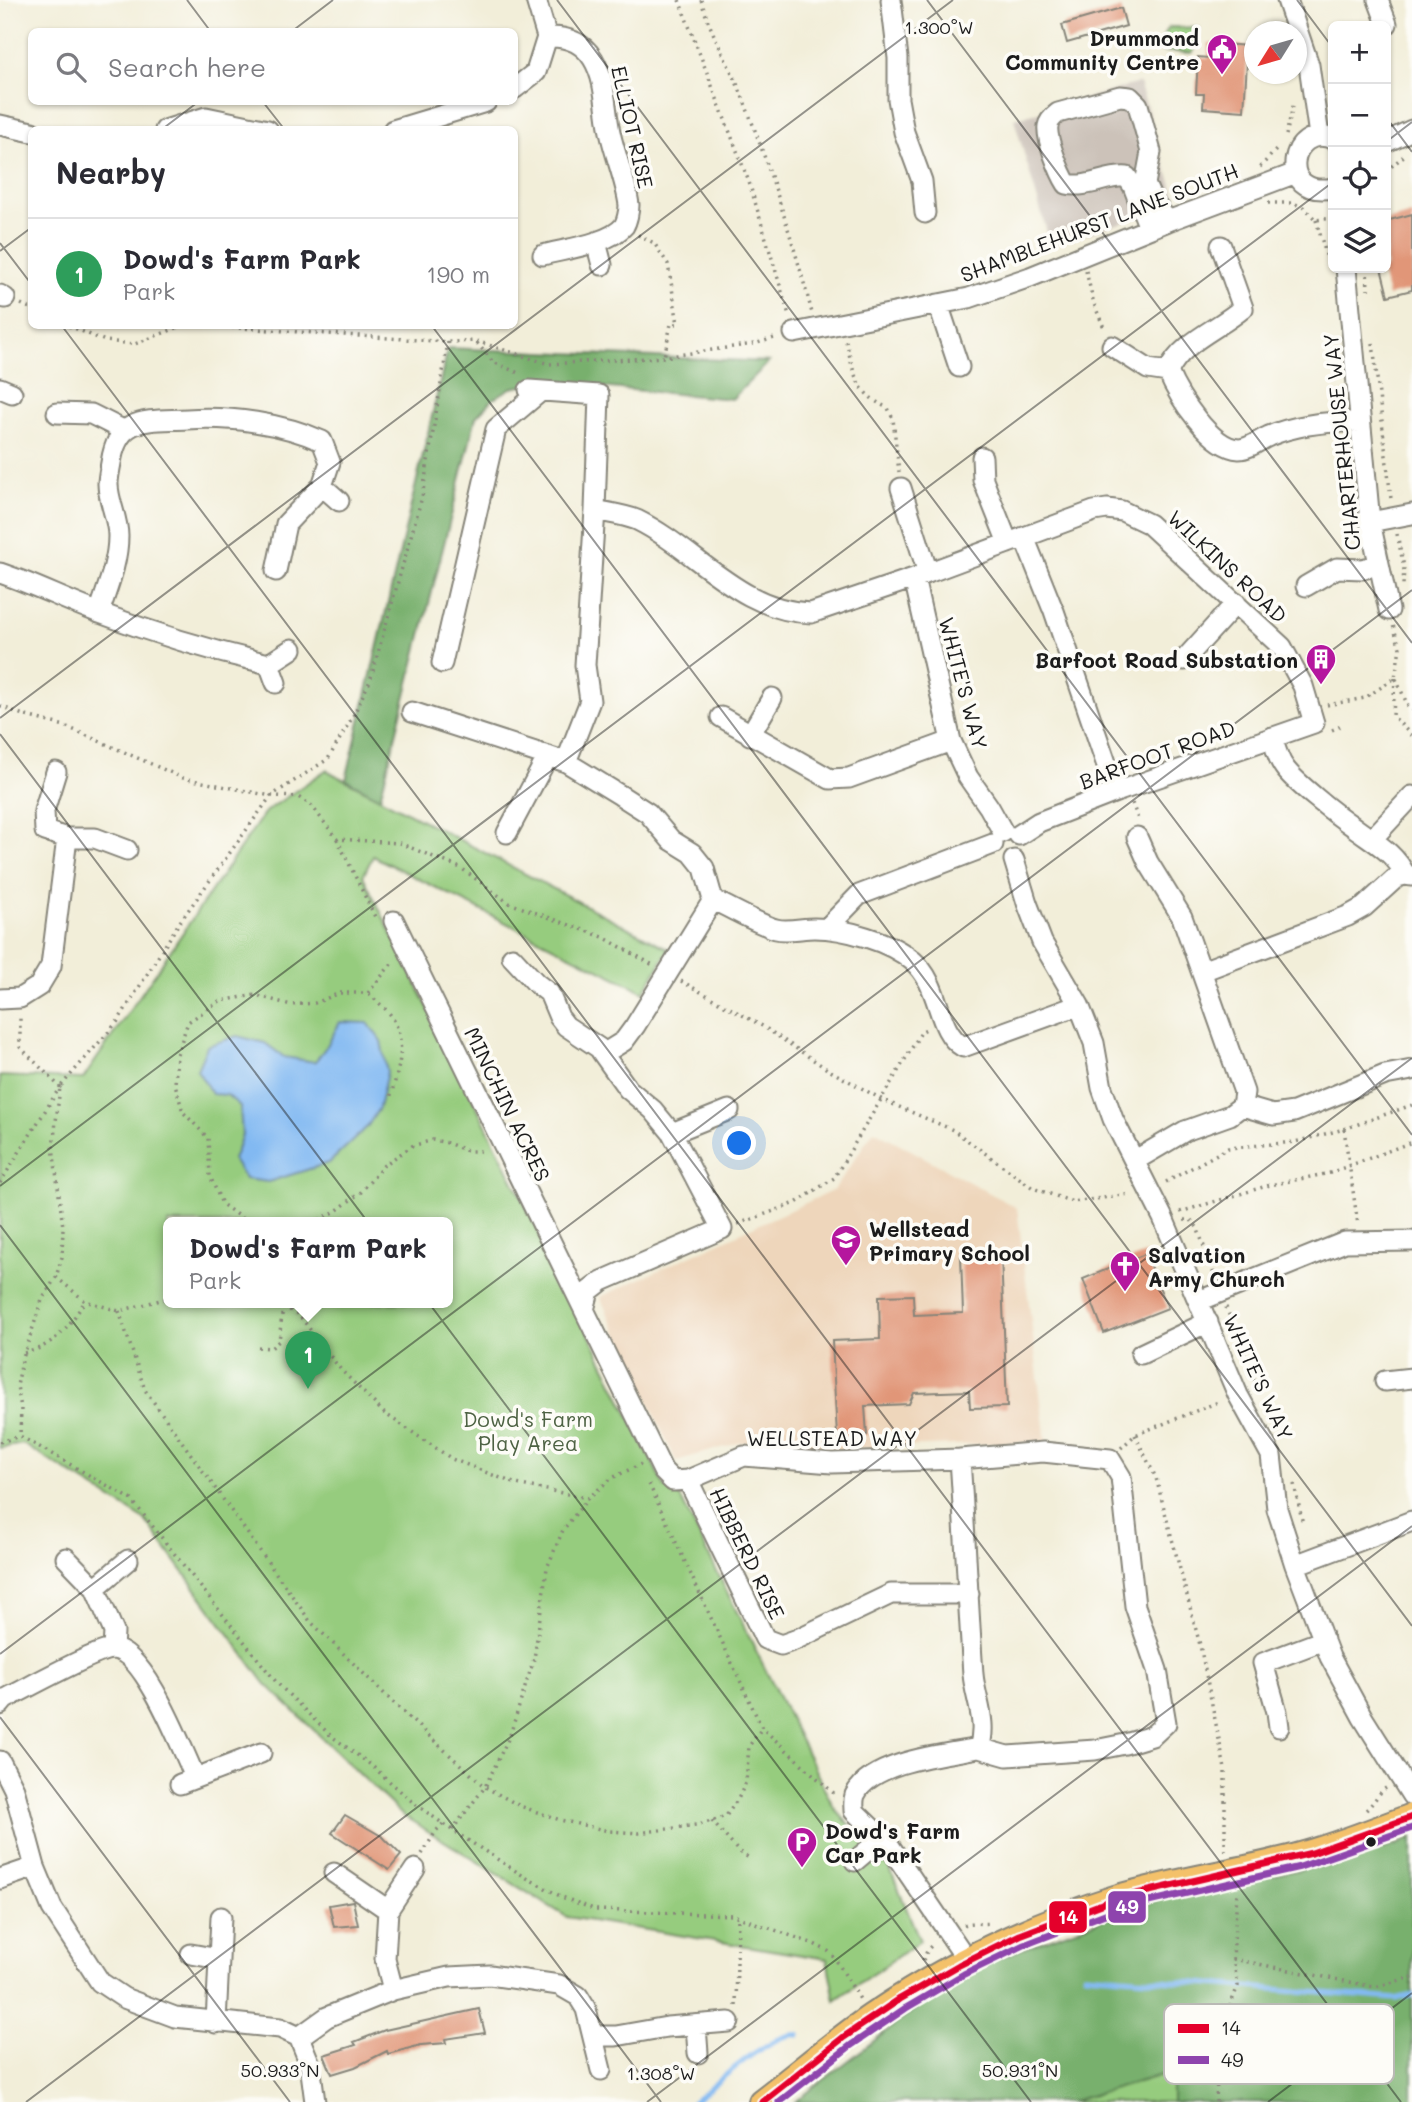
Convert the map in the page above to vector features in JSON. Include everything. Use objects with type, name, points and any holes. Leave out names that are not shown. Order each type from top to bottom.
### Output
[{"type":"main road","points":[[762,2102],[870,2018],[967,1961],[1017,1936],[1115,1899],[1295,1858],[1412,1817]]},
{"type":"street","points":[[518,86],[536,72],[547,37],[536,0]]},
{"type":"street","points":[[891,0],[898,58],[898,99],[904,132],[922,181],[925,213]]},
{"type":"street","points":[[1287,0],[1309,65],[1326,138],[1304,142],[1298,149],[1294,165],[1296,173],[1305,185],[1319,191],[1328,189]]},
{"type":"street","points":[[1378,0],[1387,21]]},
{"type":"street","name":"ELLIOT RISE","points":[[547,37],[562,36],[580,44],[594,59],[603,85],[609,131],[629,208],[625,225],[620,229]]},
{"type":"street","points":[[1149,228],[1127,177],[1118,176],[1076,186],[1067,184],[1060,174],[1051,143],[1048,126],[1052,117],[1120,96],[1130,97],[1138,104],[1151,152],[1145,184],[1153,202],[1168,221]]},
{"type":"street","points":[[406,126],[476,105]]},
{"type":"street","points":[[173,126],[206,109],[256,126]]},
{"type":"street","points":[[0,125],[28,131]]},
{"type":"street","points":[[1391,140],[1412,130]]},
{"type":"street","name":"SHAMBLEHURST LANE SOUTH","points":[[794,333],[969,298],[1296,173]]},
{"type":"street","points":[[543,255],[596,242],[620,229]]},
{"type":"street","points":[[596,242],[602,265]]},
{"type":"street","points":[[1221,246],[1243,308],[1227,322],[1191,344],[1174,359],[1168,372],[1196,420],[1226,446],[1242,449],[1269,436],[1319,423],[1360,422]]},
{"type":"street","name":"CHARTERHOUSE WAY","points":[[1346,273],[1370,522],[1389,610]]},
{"type":"street","points":[[938,304],[959,367]]},
{"type":"street","points":[[1112,346],[1148,369],[1168,372]]},
{"type":"street","points":[[442,663],[496,429],[534,391],[599,396],[585,665],[590,701],[557,759],[507,833]]},
{"type":"street","points":[[57,414],[91,414],[123,430]]},
{"type":"street","points":[[99,613],[113,573],[118,535],[108,484],[113,446],[129,425],[158,420],[221,417],[306,434],[322,441],[330,462],[322,486],[286,524],[276,570]]},
{"type":"street","points":[[982,457],[983,480],[1053,609],[1121,790]]},
{"type":"street","points":[[322,486],[339,501]]},
{"type":"street","name":"WHITE'S WAY","points":[[901,488],[921,575],[951,741],[968,777],[989,807],[1005,837],[994,851],[1000,859],[1014,860],[1042,942],[1079,1004],[1094,1043],[1102,1088],[1112,1119],[1163,1218],[1238,1395],[1270,1455],[1277,1510],[1330,1657],[1363,1718],[1412,1796]]},
{"type":"street","points":[[595,510],[636,520],[734,587],[773,607],[795,612],[811,612],[921,575]]},
{"type":"street","name":"WILKINS ROAD","points":[[921,575],[1094,511],[1122,510],[1149,524],[1282,647],[1303,686],[1312,715]]},
{"type":"street","points":[[1370,522],[1403,516]]},
{"type":"street","points":[[1306,586],[1338,568],[1362,569],[1378,565]]},
{"type":"street","points":[[0,573],[99,613],[214,651],[269,664],[292,649]]},
{"type":"street","points":[[1184,660],[1236,603]]},
{"type":"street","points":[[269,664],[276,683]]},
{"type":"street","points":[[750,735],[772,698]]},
{"type":"street","points":[[412,712],[557,759],[648,813],[671,840],[692,853],[704,868],[713,900],[624,1041],[604,1054]]},
{"type":"street","name":"BARFOOT ROAD","points":[[827,928],[859,895],[1121,790],[1272,737],[1312,715]]},
{"type":"street","points":[[720,717],[831,779],[849,778],[951,741]]},
{"type":"street","points":[[1202,971],[1348,916],[1364,907],[1397,877],[1408,876],[1373,838],[1355,828],[1290,774],[1280,761],[1272,737]]},
{"type":"street","points":[[56,772],[44,811],[45,831],[67,838],[95,838],[127,850]]},
{"type":"street","points":[[1373,838],[1412,796]]},
{"type":"street","points":[[0,999],[20,998],[39,986],[51,966],[67,838]]},
{"type":"street","points":[[1134,1161],[1185,1131],[1230,1115],[1242,1106],[1244,1092],[1182,917],[1148,862],[1137,838]]},
{"type":"street","points":[[713,900],[777,929],[827,928],[854,934],[891,948],[914,961],[932,984],[946,1029],[953,1041],[963,1047],[1079,1004]]},
{"type":"street","name":"MINCHIN ACRES","points":[[394,921],[556,1254],[585,1306]]},
{"type":"street","points":[[512,957],[549,993],[559,1017],[566,1026],[599,1048],[628,1089],[653,1110],[672,1133],[723,1229],[602,1281],[589,1291],[585,1306],[663,1471],[673,1481],[688,1480]]},
{"type":"street","points":[[1242,1106],[1273,1115],[1294,1112],[1385,1075],[1412,1070]]},
{"type":"street","points":[[672,1133],[729,1110]]},
{"type":"street","points":[[1199,1301],[1346,1242],[1412,1241]]},
{"type":"street","points":[[1141,1354],[1208,1322]]},
{"type":"street","points":[[1385,1381],[1412,1378]]},
{"type":"street","name":"WELLSTEAD WAY","points":[[688,1480],[744,1456],[832,1463],[960,1459],[1043,1452],[1110,1459]]},
{"type":"street","points":[[960,1459],[974,1678],[983,1721],[979,1748]]},
{"type":"street","points":[[967,1961],[889,1845],[854,1811],[854,1798],[860,1787],[897,1765],[979,1748],[1007,1756],[1095,1750],[1152,1736],[1166,1724],[1157,1670],[1135,1606],[1121,1477],[1110,1459]]},
{"type":"street","name":"HIBBERD RISE","points":[[688,1480],[765,1639],[781,1645],[891,1594],[969,1594]]},
{"type":"street","points":[[1295,1565],[1412,1521]]},
{"type":"street","points":[[66,1558],[95,1588],[114,1632],[113,1649]]},
{"type":"street","points":[[95,1588],[128,1560]]},
{"type":"street","points":[[1279,1727],[1278,1712],[1263,1663],[1324,1640]]},
{"type":"street","points":[[0,1705],[5,1699],[96,1654],[113,1649],[132,1658],[149,1679],[187,1780],[261,1753]]},
{"type":"street","points":[[0,1761],[14,1789],[35,1867],[52,1908],[100,1982],[124,1998],[175,2017],[280,2028],[299,2037],[310,2064],[315,2102]]},
{"type":"street","points":[[855,1861],[882,1838]]},
{"type":"street","points":[[0,1879],[35,1867]]},
{"type":"street","points":[[393,1990],[385,1959],[388,1910],[415,1869]]},
{"type":"street","points":[[334,1873],[388,1910]]},
{"type":"street","points":[[216,2023],[221,1917]]},
{"type":"street","points":[[191,1954],[219,1959]]},
{"type":"street","points":[[299,2037],[327,2017],[393,1990],[449,1977],[490,1975],[559,1985],[578,1996],[586,2009],[601,2070]]},
{"type":"street","points":[[594,2036],[616,2036],[667,2026],[729,2022]]},
{"type":"street","points":[[696,2026],[698,2053]]},
{"type":"path","points":[[255,329],[448,342],[476,341],[549,364],[664,358],[754,344],[794,333],[749,182],[679,0]]},
{"type":"path","points":[[701,0],[708,25],[736,80],[762,147],[798,259],[816,328]]},
{"type":"path","points":[[1294,93],[1290,124],[1282,143],[1254,173],[1267,203],[1293,204],[1303,207],[1316,220],[1328,219]]},
{"type":"path","points":[[1391,167],[1412,150]]},
{"type":"path","points":[[620,229],[654,243],[668,264],[678,324],[671,324],[664,358]]},
{"type":"path","points":[[1077,258],[1086,271],[1094,304],[1112,346]]},
{"type":"path","points":[[1367,273],[1368,290]]},
{"type":"path","points":[[841,324],[858,385],[872,401],[888,408],[892,419],[901,488]]},
{"type":"path","points":[[76,329],[105,341],[135,344],[174,329]]},
{"type":"path","points":[[1373,337],[1403,516],[1403,593],[1389,610],[1400,648],[1392,700],[1393,716],[1412,736]]},
{"type":"path","points":[[476,341],[493,362],[535,381],[534,391]]},
{"type":"path","points":[[0,1183],[60,1087],[118,1021],[179,923],[271,796],[328,760],[352,719],[370,681],[422,497],[448,342]]},
{"type":"path","points":[[1312,715],[1365,698],[1395,678]]},
{"type":"path","points":[[1395,678],[1412,710]]},
{"type":"path","points":[[0,706],[65,726],[183,778],[271,796],[298,797],[311,804],[337,839],[399,843],[461,868],[509,903],[603,937],[764,1027],[827,1069],[883,1100],[953,1130],[1032,1188],[1073,1202],[1148,1191],[1228,1148],[1295,1142],[1344,1129],[1412,1104]]},
{"type":"path","points":[[1121,790],[1140,827],[1137,838]]},
{"type":"path","points":[[368,993],[395,959]]},
{"type":"path","points":[[240,1217],[222,1204],[210,1175],[208,1138],[183,1112],[175,1084],[177,1054],[188,1022],[220,1001],[255,996],[291,1005],[315,1003],[340,993],[368,993],[392,1017],[401,1043],[398,1071],[390,1098]]},
{"type":"path","points":[[20,998],[20,1047],[60,1087]]},
{"type":"path","points":[[20,1436],[21,1408],[17,1386],[24,1353],[42,1300],[56,1277],[62,1257],[63,1227],[53,1147],[60,1087]]},
{"type":"path","points":[[723,1229],[796,1203],[834,1178],[883,1100]]},
{"type":"path","points":[[1344,1129],[1361,1241]]},
{"type":"path","points":[[324,1217],[361,1192],[384,1165],[412,1146],[433,1140],[467,1151],[485,1151]]},
{"type":"path","points":[[1163,1218],[1270,1185],[1330,1174],[1412,1142]]},
{"type":"path","points":[[56,1277],[85,1301],[119,1311],[163,1299]]},
{"type":"path","points":[[24,1353],[51,1342],[73,1320],[85,1301]]},
{"type":"path","points":[[258,1347],[271,1348],[279,1341],[283,1308]]},
{"type":"path","points":[[287,1308],[299,1315],[341,1370],[384,1413],[452,1459],[516,1484],[588,1498]]},
{"type":"path","points":[[119,1311],[145,1390],[310,1621],[408,1717],[485,1787],[520,1806],[560,1820],[609,1831],[639,1833],[712,1821],[726,1816],[738,1800],[746,1782],[749,1746],[762,1728]]},
{"type":"path","points":[[1110,1459],[1135,1436],[1238,1395]]},
{"type":"path","points":[[0,1442],[20,1436],[131,1499],[277,1683],[330,1735],[371,1765],[415,1804],[452,1830],[525,1877],[562,1897],[596,1910],[733,1915],[814,1944],[828,1951],[836,1960],[870,2018]]},
{"type":"path","points":[[1135,1436],[1156,1478],[1200,1645],[1225,1769],[1225,1851],[1212,1875],[1237,1890],[1233,1959],[1238,1986],[1231,2004]]},
{"type":"path","points":[[452,1830],[485,1787],[510,1735],[534,1659],[547,1568],[563,1530],[588,1498],[612,1478],[657,1456]]},
{"type":"path","points":[[712,1821],[737,1851],[749,1858]]},
{"type":"path","points":[[415,1869],[430,1840],[443,1824]]},
{"type":"path","points":[[729,2022],[736,2012],[738,1917]]},
{"type":"path","points":[[1233,1959],[1375,1987],[1412,1977]]},
{"type":"path","points":[[1216,2102],[1217,2084]]},
{"type":"shaded area","points":[[1139,83],[1178,204],[1051,246],[1014,119]]},
{"type":"shaded area","name":"Wellstead Primary School","points":[[874,1130],[1017,1208],[1046,1442],[837,1449],[742,1442],[676,1461],[600,1297],[834,1190]]},
{"type":"green space","points":[[1169,27],[1199,28],[1198,43],[1192,53],[1162,51],[1163,37]]},
{"type":"green space","points":[[448,348],[769,362],[732,399],[543,382],[511,388],[493,399],[476,417],[380,798],[346,780]]},
{"type":"green space","name":"Dowd's Farm Play Area","points":[[326,770],[669,949],[644,992],[373,856],[363,876],[664,1486],[679,1495],[834,1808],[890,1869],[920,1941],[835,2000],[827,1959],[567,1917],[402,1815],[265,1683],[145,1520],[23,1444],[0,1448],[0,1076],[83,1079],[265,812]]},
{"type":"green space","points":[[1412,1837],[1412,2102],[1172,2102],[1172,2084],[1394,2084],[1394,2004],[1164,2004],[1164,2074],[1070,2102],[795,2102],[942,1988],[995,1959],[1169,1896],[1332,1863],[1399,1844]]},
{"type":"green space","points":[[1164,2074],[1164,2084],[1173,2084],[1172,2102],[1070,2102]]},
{"type":"water","points":[[340,1022],[368,1023],[381,1041],[387,1072],[379,1108],[367,1127],[329,1163],[268,1182],[245,1179],[233,1160],[242,1135],[240,1106],[227,1095],[212,1094],[197,1070],[207,1046],[237,1036],[265,1043],[284,1057],[315,1062]]},
{"type":"building","points":[[1121,8],[1126,26],[1067,43],[1062,25]]},
{"type":"building","name":"Drummond Community Centre","points":[[1209,43],[1244,46],[1244,111],[1203,108],[1204,94],[1196,94],[1198,57],[1208,58]]},
{"type":"building","points":[[1412,214],[1412,290],[1388,296],[1382,273],[1391,273],[1391,220]]},
{"type":"building","points":[[1001,1254],[1007,1407],[970,1408],[969,1391],[914,1393],[909,1404],[865,1406],[867,1435],[837,1436],[832,1341],[880,1339],[879,1296],[913,1295],[914,1315],[963,1313],[961,1256]]},
{"type":"building","name":"Salvation Army Church","points":[[1145,1254],[1168,1308],[1104,1333],[1083,1279]]},
{"type":"building","points":[[345,1815],[383,1837],[401,1855],[389,1870],[332,1833]]},
{"type":"building","points":[[353,1901],[358,1925],[334,1927],[329,1905]]},
{"type":"building","points":[[479,2009],[485,2033],[445,2039],[446,2043],[421,2045],[388,2054],[387,2051],[355,2067],[332,2074],[324,2055],[356,2045],[354,2042],[385,2030]]},
{"type":"waterway","points":[[1085,1974],[1396,1999],[1412,1995]]},
{"type":"waterway","points":[[693,2102],[760,2050],[775,2041],[799,2035]]},
{"type":"transit line","name":"14","points":[[762,2102],[844,2037],[900,1999],[959,1965],[1020,1935],[1115,1899],[1312,1853],[1412,1817]]},
{"type":"transit line","name":"49","points":[[779,2102],[850,2046],[906,2008],[964,1974],[1024,1945],[1118,1909],[1300,1867],[1412,1828]]},
{"type":"place","name":"Drummond Community Centre","points":[[1222,76]]},
{"type":"place","name":"Barfoot Road Substation","points":[[1321,686]]},
{"type":"place","name":"Wellstead Primary School","points":[[846,1267]]},
{"type":"place","name":"Salvation Army Church","points":[[1125,1293]]},
{"type":"place","name":"Dowd's Farm Park","points":[[308,1389]]},
{"type":"place","name":"Dowd's Farm Car Park","points":[[802,1869]]}]
